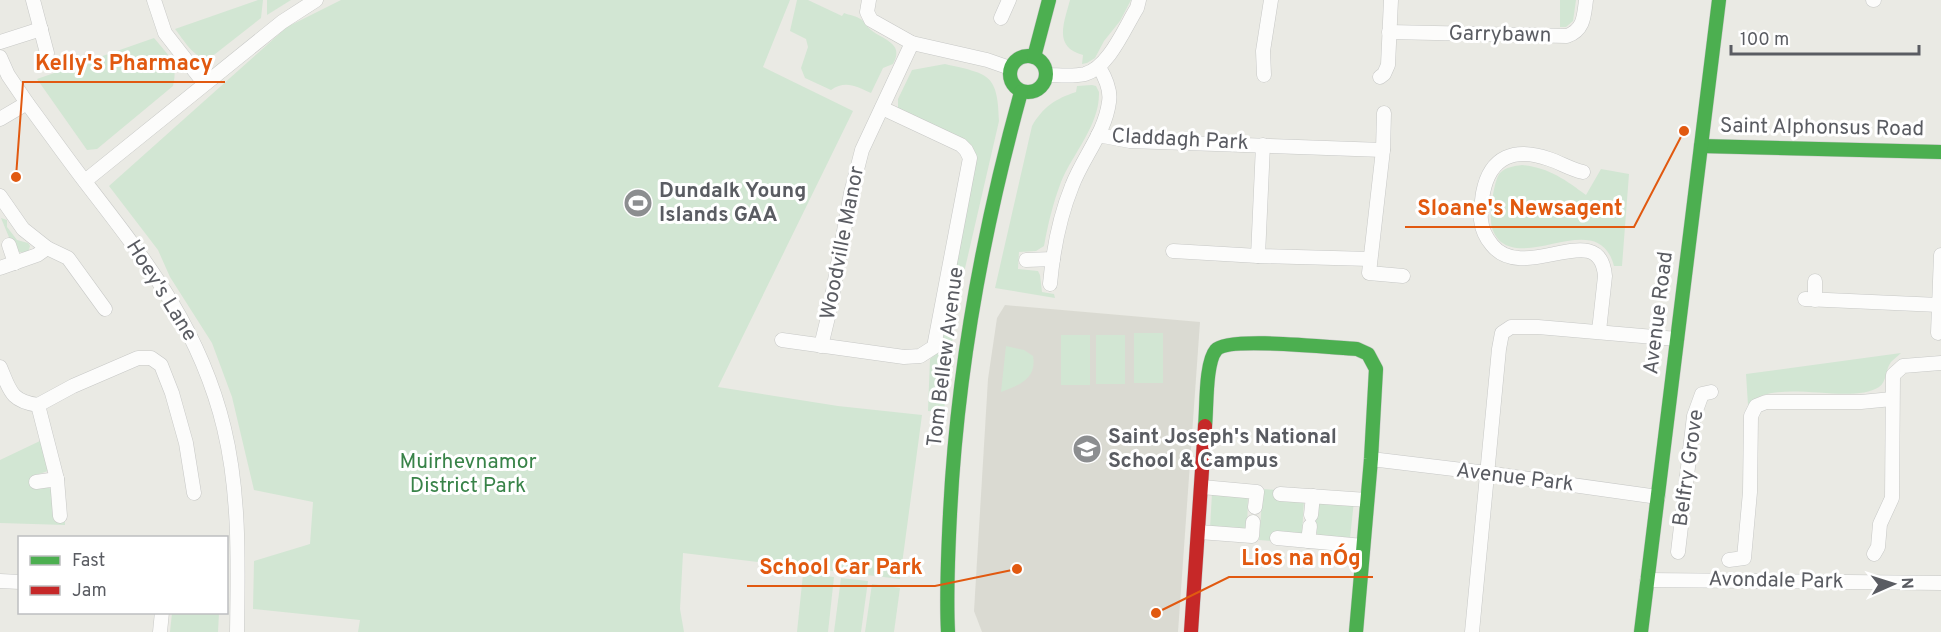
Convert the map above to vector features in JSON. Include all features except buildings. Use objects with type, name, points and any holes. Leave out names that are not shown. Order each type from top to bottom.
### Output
[{"type":"street","points":[[33,0],[47,53]]},
{"type":"street","points":[[154,0],[165,33],[204,83]]},
{"type":"street","points":[[85,181],[204,83],[282,22],[316,0]]},
{"type":"street","points":[[868,0],[867,12],[871,20],[912,43],[987,60],[1010,68]]},
{"type":"street","points":[[1001,18],[1009,0]]},
{"type":"street","points":[[1034,57],[1049,0]]},
{"type":"street","points":[[1046,75],[1083,74],[1099,68],[1110,55],[1137,8],[1139,0]]},
{"type":"street","points":[[1264,75],[1263,51],[1270,0]]},
{"type":"street","points":[[1380,77],[1388,65],[1391,0]]},
{"type":"street","name":"Garrybawn","points":[[1389,32],[1567,36],[1575,33],[1581,27],[1586,0]]},
{"type":"street","name":"Avenue Road","points":[[1641,632],[1719,0]]},
{"type":"street","points":[[0,42],[41,29]]},
{"type":"street","name":"Woodville Manor","points":[[821,346],[829,314],[850,193],[862,150],[912,43]]},
{"type":"street","name":"Hoey's Lane","points":[[0,57],[8,75],[27,103],[174,303],[211,382],[225,429],[233,479],[236,516],[232,585],[237,632]]},
{"type":"street","points":[[1034,57],[1043,65],[1046,75],[1043,85],[1038,90],[1029,93],[1021,92],[1014,87],[1010,79],[1010,68],[1018,58],[1034,57]]},
{"type":"street","name":"Claddagh Park","points":[[1050,284],[1057,234],[1072,185],[1102,128],[1110,101],[1104,75],[1099,68]]},
{"type":"street","name":"Tom Bellew Avenue","points":[[948,632],[951,500],[958,402],[975,287],[990,208],[1021,92]]},
{"type":"street","points":[[0,119],[27,103]]},
{"type":"street","name":"Woodville Manor","points":[[782,340],[879,355],[914,357],[934,347],[970,159],[966,150],[961,146],[882,108]]},
{"type":"street","points":[[1370,266],[1383,150],[1384,113]]},
{"type":"street","name":"Claddagh Park","points":[[1098,135],[1130,141],[1383,150]]},
{"type":"street","name":"Claddagh Park","points":[[1258,256],[1263,145]]},
{"type":"street","name":"Saint Alphonsus Road","points":[[1701,146],[1941,152]]},
{"type":"street","points":[[1583,172],[1569,169],[1549,159],[1528,155],[1508,156],[1493,165],[1486,178],[1480,219],[1485,237],[1497,251],[1508,257],[1528,260],[1578,249],[1589,251],[1596,256],[1604,268],[1605,276],[1599,331]]},
{"type":"street","points":[[1,202],[23,229],[47,248],[68,258],[105,309]]},
{"type":"street","points":[[9,245],[15,263]]},
{"type":"street","points":[[0,268],[37,255],[47,248]]},
{"type":"street","points":[[1173,251],[1370,266],[1403,276]]},
{"type":"street","points":[[1938,333],[1941,255]]},
{"type":"street","points":[[1026,260],[1053,259]]},
{"type":"street","points":[[1815,281],[1810,299],[1939,305]]},
{"type":"street","points":[[1473,632],[1502,333],[1511,327],[1599,331],[1677,339]]},
{"type":"street","points":[[1191,632],[1203,487],[1209,375],[1214,350],[1223,343],[1242,342],[1357,350],[1368,354],[1376,369],[1371,459],[1356,632]]},
{"type":"street","points":[[0,367],[12,395],[26,403],[38,405],[73,386],[138,358],[151,358],[161,365],[172,393],[186,443],[194,493]]},
{"type":"street","points":[[1874,554],[1878,547],[1880,524],[1892,498],[1893,375],[1903,366],[1941,363]]},
{"type":"street","name":"Belfry Grove","points":[[1678,552],[1694,416],[1702,394],[1711,392]]},
{"type":"street","points":[[1729,560],[1744,558],[1750,492],[1751,416],[1756,406],[1766,402],[1861,402],[1892,399]]},
{"type":"street","points":[[38,405],[57,478],[60,516]]},
{"type":"street","points":[[1667,414],[1694,416]]},
{"type":"street","name":"Avenue Park","points":[[1371,459],[1658,497]]},
{"type":"street","points":[[36,482],[57,478]]},
{"type":"street","points":[[1203,487],[1257,492],[1255,507]]},
{"type":"street","points":[[1280,494],[1367,500]]},
{"type":"street","points":[[1308,541],[1313,496]]},
{"type":"street","points":[[1199,532],[1252,536],[1253,522]]},
{"type":"street","points":[[1277,538],[1363,546]]},
{"type":"street","name":"Avondale Park","points":[[1647,580],[1941,583]]},
{"type":"street","points":[[0,581],[18,582]]},
{"type":"street","points":[[160,632],[162,614]]},
{"type":"shaded area","name":"Saint Joseph's National School & Campus","points":[[1005,305],[1200,322],[1178,632],[982,632],[974,611],[988,379],[997,318]]},
{"type":"green space","points":[[263,0],[261,18],[210,58],[195,53],[175,29]]},
{"type":"green space","points":[[267,0],[291,0],[267,15]]},
{"type":"green space","name":"Muirhevnamor District Park","points":[[341,0],[790,0],[763,67],[853,111],[718,387],[838,406],[922,415],[900,579],[683,553],[680,609],[684,632],[358,632],[360,620],[253,609],[254,561],[310,544],[313,502],[254,490],[232,397],[212,343],[170,277],[158,250],[109,186],[287,27]]},
{"type":"green space","points":[[797,0],[808,0],[842,16],[844,13],[858,18],[891,43],[896,51],[896,57],[893,64],[883,68],[871,93],[846,85],[831,90],[805,78],[801,68],[808,47],[806,39],[790,31]]},
{"type":"green space","points":[[1070,0],[1131,0],[1095,58],[1087,63],[1082,64],[1083,55],[1067,46],[1064,40],[1064,25]]},
{"type":"green space","points":[[1560,0],[1576,0],[1573,21],[1566,27],[1560,27]]},
{"type":"green space","points":[[154,38],[173,65],[175,71],[173,86],[97,149],[87,150],[37,79]]},
{"type":"green space","points":[[945,64],[971,70],[988,78],[996,93],[999,121],[960,290],[944,412],[928,411],[930,359],[936,354],[941,341],[975,156],[898,110],[898,99],[912,70]]},
{"type":"green space","points":[[1077,86],[1096,86],[1099,92],[1095,116],[1061,182],[1044,246],[1036,251],[1019,252],[1018,269],[1038,271],[1042,292],[1054,294],[1055,298],[995,288],[1032,126],[1045,109],[1076,92]]},
{"type":"green space","points":[[1522,165],[1548,171],[1586,195],[1601,169],[1629,174],[1622,266],[1614,266],[1606,250],[1594,242],[1580,240],[1530,248],[1514,248],[1499,240],[1491,221],[1496,182],[1500,173],[1505,169]]},
{"type":"green space","points":[[1,218],[7,220],[7,227],[17,240],[28,243],[30,246],[28,253],[19,252],[11,242]]},
{"type":"green space","points":[[1134,333],[1163,333],[1163,383],[1134,383]]},
{"type":"green space","points":[[1061,335],[1090,335],[1090,385],[1061,385]]},
{"type":"green space","points":[[1096,335],[1125,335],[1125,384],[1096,384]]},
{"type":"green space","points":[[1006,346],[1024,350],[1033,356],[1034,364],[1026,380],[1001,392]]},
{"type":"green space","points":[[1901,353],[1891,362],[1882,385],[1866,392],[1850,394],[1775,393],[1759,397],[1748,405],[1746,374]]},
{"type":"green space","points":[[42,440],[48,471],[30,477],[32,487],[43,486],[52,489],[54,521],[65,521],[65,525],[0,523],[0,460]]},
{"type":"green space","points":[[1263,489],[1277,490],[1304,500],[1302,535],[1272,541],[1259,540]]},
{"type":"green space","points":[[1212,493],[1248,496],[1247,531],[1210,529]]},
{"type":"green space","points":[[1354,501],[1350,538],[1319,536],[1316,533],[1314,516],[1316,503]]},
{"type":"green space","points":[[803,574],[834,577],[828,632],[797,632]]},
{"type":"green space","points":[[841,578],[868,581],[861,632],[834,632]]},
{"type":"green space","points":[[872,584],[900,588],[894,632],[865,632]]},
{"type":"green space","points":[[172,614],[219,614],[218,632],[170,632]]},
{"type":"traffic: fast","points":[[1034,57],[1049,0]]},
{"type":"traffic: fast","points":[[1641,632],[1719,0]]},
{"type":"traffic: fast","points":[[1028,56],[1041,61],[1046,74],[1041,87],[1028,92],[1015,87],[1010,74],[1015,61],[1028,56]]},
{"type":"traffic: fast","points":[[948,632],[950,514],[966,354],[984,248],[1021,92]]},
{"type":"traffic: fast","points":[[1701,146],[1941,152]]},
{"type":"traffic: fast","points":[[1205,426],[1207,386],[1212,356],[1216,350],[1225,346],[1282,344],[1357,349],[1368,354],[1376,369],[1371,459],[1356,632]]},
{"type":"traffic: jam","points":[[1191,632],[1205,426]]},
{"type":"place","name":"Sloane's Newsagent","points":[[1684,131]]},
{"type":"place","name":"Kelly's Pharmacy","points":[[16,177]]},
{"type":"place","name":"Dundalk Young Islands GAA","points":[[638,203]]},
{"type":"place","name":"Saint Joseph's National School & Campus","points":[[1087,449]]},
{"type":"place","name":"School Car Park","points":[[1017,569]]},
{"type":"place","name":"Lios na nÓg","points":[[1156,613]]}]
